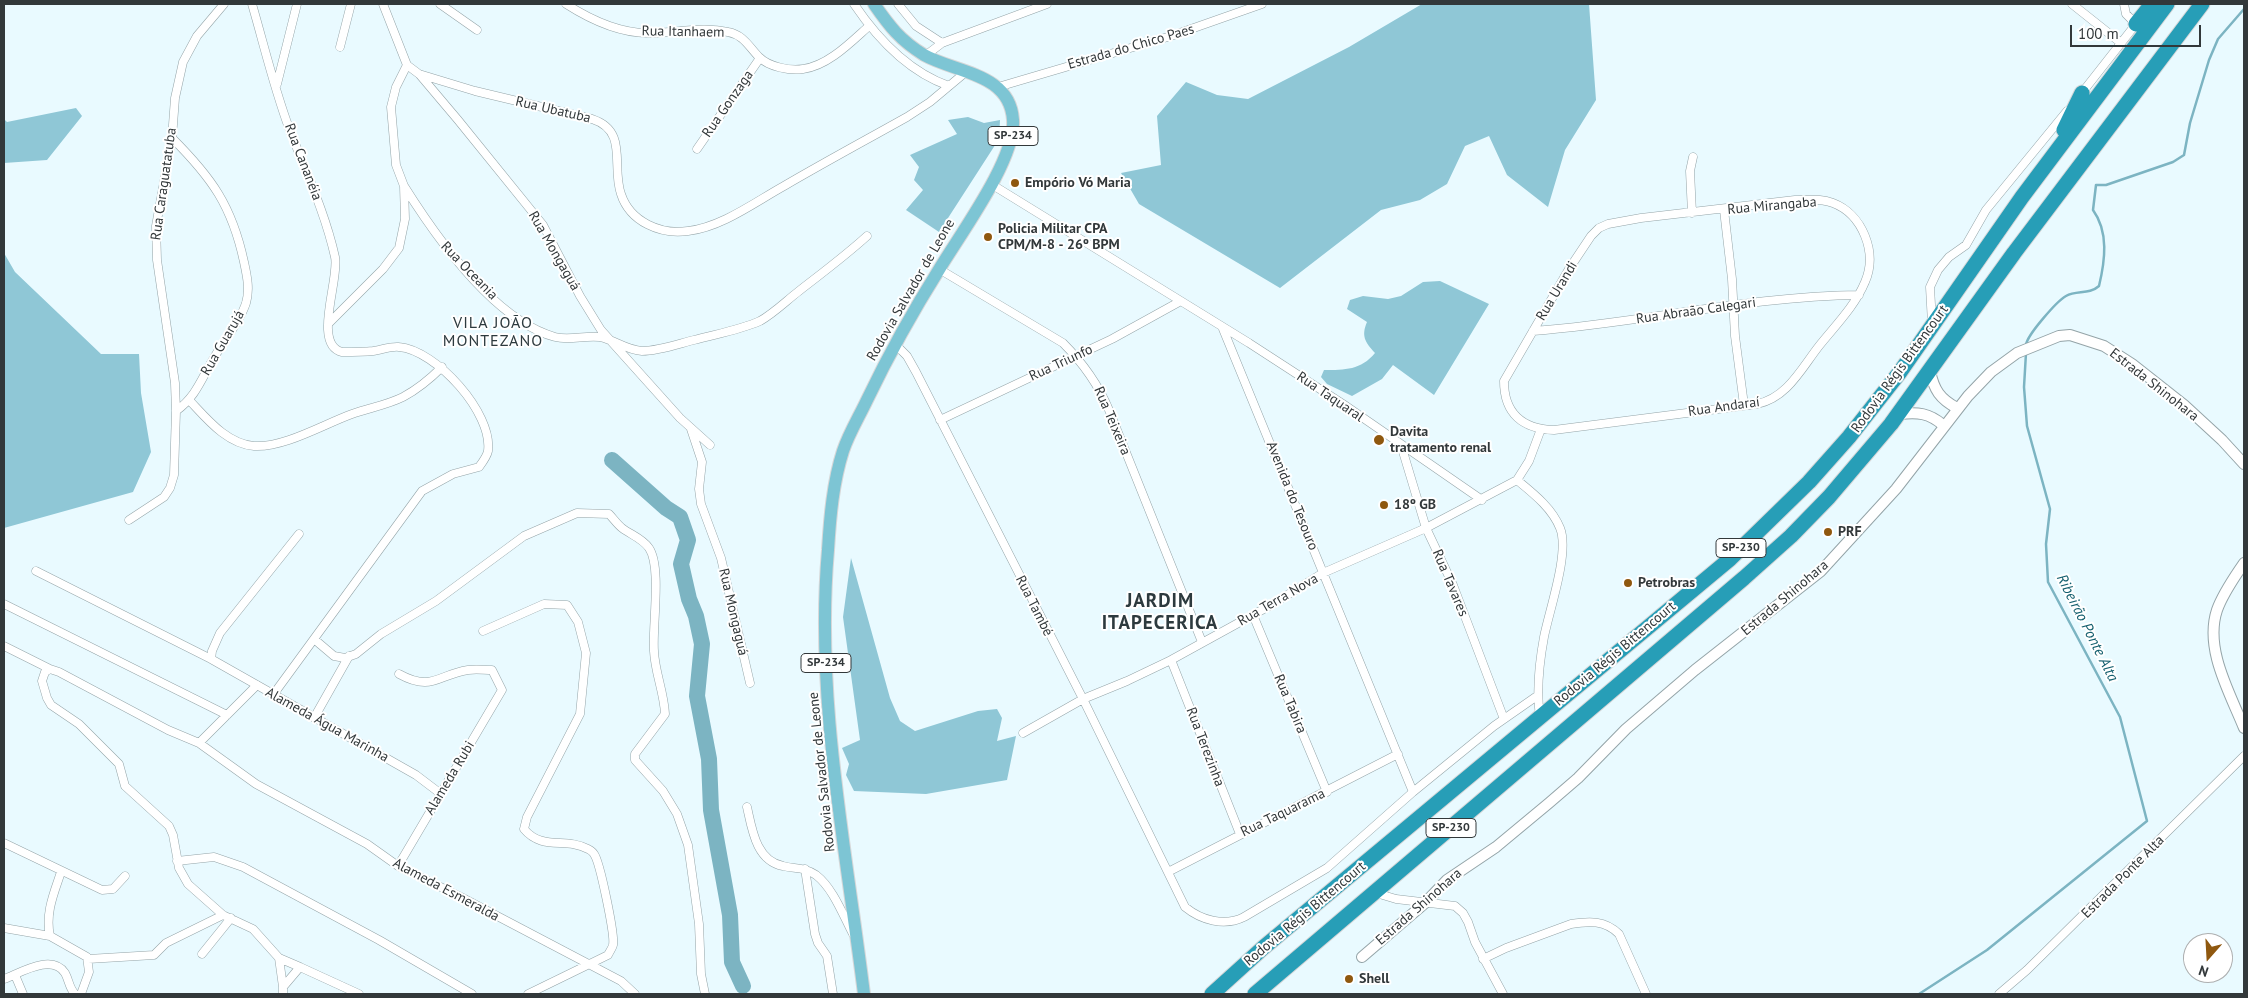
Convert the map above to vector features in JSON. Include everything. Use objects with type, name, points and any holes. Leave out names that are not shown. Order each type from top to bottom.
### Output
[{"type":"highway","points":[[2136,24],[2152,4]]},
{"type":"highway","name":"Rodovia Régis Bittencourt","points":[[1212,994],[1264,947],[1730,559],[1789,503],[1850,438],[1932,326],[2022,197],[2167,4]]},
{"type":"highway","name":"Rodovia Régis Bittencourt","points":[[1255,994],[1376,893],[1785,541],[1829,497],[1900,414],[2014,253],[2202,4]]},
{"type":"highway","points":[[2022,197],[2061,135],[2082,93]]},
{"type":"main road","points":[[874,4],[893,32],[926,56],[967,71],[998,87]]},
{"type":"main road","name":"Rodovia Salvador de Leone","points":[[864,994],[832,750],[826,664],[825,581],[832,504],[841,457],[856,420],[894,343],[1005,158],[1012,139],[1013,119],[1009,103],[998,87]]},
{"type":"street","name":"Rua Caraguatatuba","points":[[129,520],[164,497],[170,488],[174,475],[175,383],[156,248],[158,212],[172,138],[175,98],[183,62],[197,36],[224,4]]},
{"type":"street","name":"Rua Cananéia","points":[[252,4],[286,118],[316,196],[336,259],[328,333],[330,341],[338,351],[372,351],[399,347],[428,357],[442,368]]},
{"type":"street","points":[[276,86],[297,4]]},
{"type":"street","points":[[340,46],[351,4]]},
{"type":"street","points":[[329,322],[393,258],[399,248],[403,234],[404,186],[396,165],[391,112],[393,98],[407,65],[383,4]]},
{"type":"street","points":[[440,4],[477,30]]},
{"type":"street","name":"Rua Itanhaem","points":[[566,4],[594,20],[634,32],[706,30],[729,32],[744,39],[760,58],[772,65],[789,69],[813,67],[837,53],[869,26]]},
{"type":"street","points":[[854,4],[869,26],[889,46],[913,66],[934,80],[949,86]]},
{"type":"street","points":[[898,4],[916,26],[942,44]]},
{"type":"street","points":[[926,56],[942,44],[1047,4]]},
{"type":"street","name":"Estrada do Chico Paes","points":[[998,87],[1171,36],[1262,4]]},
{"type":"street","points":[[2072,4],[2121,43]]},
{"type":"street","points":[[1932,326],[1930,287],[1938,270],[1949,257],[1966,245],[1986,210],[2136,24],[2126,14],[2124,4]]},
{"type":"street","name":"Rua Gonzaga","points":[[697,150],[760,58]]},
{"type":"street","name":"Rua Ubatuba","points":[[407,65],[419,74],[475,91],[592,119],[606,125],[614,139],[618,182],[626,204],[633,214],[644,223],[655,228],[676,232],[703,228],[732,215],[907,117],[967,71]]},
{"type":"street","name":"Rua Mongaguá","points":[[419,74],[543,225],[601,330],[690,428],[710,446]]},
{"type":"street","name":"Rua Guarujá","points":[[172,138],[196,162],[223,199],[236,233],[249,290],[239,319],[190,401],[176,411]]},
{"type":"street","points":[[1692,213],[1690,171],[1693,158]]},
{"type":"street","name":"Rua Taquaral","points":[[991,184],[1343,404],[1482,500]]},
{"type":"street","name":"Rua Oceania","points":[[404,186],[433,231],[455,259],[516,317],[543,333],[555,337],[574,339],[590,336],[611,340]]},
{"type":"street","name":"Rua Mirangaba","points":[[1692,213],[1795,200],[1831,202],[1842,208],[1859,223],[1865,233],[1870,264],[1866,280],[1859,295]]},
{"type":"street","points":[[1724,210],[1744,405]]},
{"type":"street","name":"Rua Urandi","points":[[1540,429],[1524,424],[1508,406],[1504,393],[1504,382],[1578,255],[1599,228],[1608,224],[1692,213]]},
{"type":"street","points":[[611,340],[626,349],[645,351],[686,342],[759,321],[829,269],[867,236]]},
{"type":"street","name":"Rua Teixeira","points":[[939,269],[1048,333],[1076,356],[1096,383],[1110,410],[1202,642]]},
{"type":"street","name":"Rua Abraão Calegari","points":[[1533,331],[1571,328],[1821,296],[1859,295]]},
{"type":"street","name":"Rua Andaraí","points":[[1540,429],[1554,430],[1770,401],[1787,388],[1859,295]]},
{"type":"street","name":"Rua Triunfo","points":[[940,420],[1149,321],[1179,302]]},
{"type":"street","name":"Avenida do Tesouro","points":[[1223,329],[1413,792]]},
{"type":"street","name":"Estrada Shinohara","points":[[1362,956],[1425,903],[1447,880],[1496,847],[1549,803],[1578,778],[1626,729],[1695,670],[1821,571],[1896,489],[1957,408],[1991,372],[2009,358],[2027,348],[2059,336],[2070,335],[2104,346],[2132,364],[2184,405],[2222,440],[2244,464]]},
{"type":"street","name":"Rua També","points":[[894,343],[907,356],[940,420],[1083,699],[1184,907],[1204,919],[1238,920],[1334,862],[1413,792],[1504,719],[1537,696]]},
{"type":"street","points":[[190,401],[217,429],[228,436],[254,446],[268,445],[400,398],[428,381],[442,368],[467,396],[486,430],[488,451],[479,467],[453,474],[422,491],[274,695]]},
{"type":"street","points":[[1930,371],[1939,396],[1957,408]]},
{"type":"street","points":[[1900,414],[1916,412],[1926,414],[1944,425]]},
{"type":"street","name":"Rua Mongaguá","points":[[690,428],[701,455],[701,504],[723,564],[750,683]]},
{"type":"street","points":[[1482,500],[1517,480],[1529,462],[1540,429]]},
{"type":"street","name":"Rua Tavares","points":[[1400,445],[1426,528],[1453,585],[1504,719]]},
{"type":"street","points":[[1517,480],[1543,502],[1554,517],[1561,530],[1563,545],[1544,638],[1537,696],[1540,717]]},
{"type":"street","name":"Rua Terra Nova","points":[[1023,733],[1083,699],[1127,682],[1171,660],[1323,574],[1426,528],[1482,500]]},
{"type":"street","points":[[314,639],[334,656],[345,658],[356,654],[381,634],[436,601],[524,536],[577,513],[609,514],[621,528],[639,538],[650,549],[653,558],[656,593],[654,649],[656,670],[662,687],[665,714],[635,754],[635,760],[662,791],[677,814],[688,845],[702,949],[701,974],[704,994]]},
{"type":"street","points":[[211,659],[212,651],[220,633],[299,534]]},
{"type":"street","points":[[2244,563],[2227,589],[2217,611],[2214,629],[2215,652],[2244,728]]},
{"type":"street","name":"Alameda Água Marinha","points":[[36,571],[211,659],[416,774],[440,794]]},
{"type":"street","points":[[4,604],[227,715]]},
{"type":"street","points":[[484,631],[544,604],[568,605],[578,622],[586,653],[580,714],[526,817],[524,829],[531,837],[541,842],[580,847],[588,849],[595,855],[605,894],[613,946],[608,955],[528,994]]},
{"type":"street","name":"Rua Tabira","points":[[1253,615],[1327,792]]},
{"type":"street","name":"Alameda Esmeralda","points":[[4,646],[60,672],[168,730],[198,743],[256,784],[367,844],[398,866],[621,981],[633,990],[635,994]]},
{"type":"street","points":[[314,718],[349,656]]},
{"type":"street","name":"Rua Terezinha","points":[[1171,660],[1240,834]]},
{"type":"street","points":[[50,669],[45,672],[42,681],[51,705],[79,724],[119,764],[125,786],[169,826],[173,835],[177,861],[182,876],[188,884],[227,916],[253,929],[264,944],[279,958],[359,994]]},
{"type":"street","name":"Alameda Rubi","points":[[398,866],[502,690],[492,670],[468,670],[426,684],[408,679],[399,674]]},
{"type":"street","points":[[198,743],[257,685]]},
{"type":"street","name":"Rua Taquarama","points":[[1168,872],[1398,754]]},
{"type":"street","name":"Estrada Ponte Alta","points":[[1999,994],[2027,970],[2244,756]]},
{"type":"street","points":[[747,807],[756,844],[762,853],[780,866],[805,869],[816,875],[826,886],[858,944]]},
{"type":"street","points":[[4,843],[61,872],[107,891],[112,890],[125,876]]},
{"type":"street","points":[[177,861],[214,857],[243,867],[379,940],[472,994]]},
{"type":"street","points":[[805,869],[814,934],[827,956],[834,994]]},
{"type":"street","points":[[50,936],[48,914],[61,872]]},
{"type":"street","points":[[1376,893],[1396,899],[1446,904],[1454,906],[1463,913],[1483,960],[1503,994]]},
{"type":"street","points":[[202,954],[227,916]]},
{"type":"street","points":[[88,959],[154,955],[166,943],[227,916]]},
{"type":"street","points":[[1483,960],[1506,948],[1571,924],[1582,922],[1602,923],[1611,926],[1618,934],[1646,994]]},
{"type":"street","points":[[4,928],[50,936],[80,952],[88,959],[89,972],[81,994]]},
{"type":"street","points":[[279,958],[283,991]]},
{"type":"street","points":[[4,979],[39,966],[54,965],[61,968],[66,974],[74,994]]},
{"type":"street","points":[[283,991],[300,967]]},
{"type":"street","points":[[15,975],[23,994]]},
{"type":"shaded area","points":[[1422,4],[1589,4],[1596,100],[1565,150],[1548,207],[1507,175],[1489,136],[1465,146],[1447,184],[1420,200],[1381,210],[1280,288],[1139,204],[1121,173],[1161,165],[1157,116],[1186,82],[1217,95],[1248,99],[1349,47]]},
{"type":"shaded area","points":[[76,108],[82,116],[47,160],[4,163],[4,119],[7,122]]},
{"type":"shaded area","points":[[968,117],[984,123],[1000,120],[999,139],[939,232],[906,210],[923,190],[914,180],[919,167],[910,155],[957,134],[948,120]]},
{"type":"shaded area","points":[[4,253],[15,272],[101,354],[139,354],[141,393],[151,452],[133,492],[4,528]]},
{"type":"shaded area","points":[[1440,281],[1489,304],[1434,395],[1393,365],[1382,379],[1352,396],[1327,384],[1321,377],[1324,370],[1346,369],[1358,366],[1370,359],[1375,353],[1365,339],[1364,331],[1367,322],[1347,309],[1350,300],[1363,296],[1388,299],[1401,296],[1423,282]]},
{"type":"shaded area","points":[[851,558],[890,698],[900,721],[915,731],[978,711],[997,709],[1002,718],[997,741],[1016,736],[1007,780],[926,794],[854,791],[846,775],[849,764],[842,748],[860,740],[843,617]]},
{"type":"waterway","name":"Ribeirão Ponte Alta","points":[[2026,345],[2037,326],[2062,299],[2070,294],[2091,291],[2099,286],[2103,267],[2104,237],[2102,228],[2093,210],[2096,185],[2106,185],[2173,162],[2184,155],[2190,123],[2209,60],[2218,39],[2244,9]]},
{"type":"waterway","name":"Ribeirão Ponte Alta","points":[[1919,994],[1987,950],[2147,821],[2120,717],[2048,582],[2046,544],[2050,509],[2027,426],[2024,387],[2026,353]]},
{"type":"waterway","points":[[612,460],[666,508],[680,517],[688,540],[681,564],[702,644],[697,696],[709,759],[711,810],[730,915],[732,962],[743,986]]},
{"type":"place","name":"Empório Vó Maria","points":[[1015,183]]},
{"type":"place","name":"Policia Militar CPA CPM/M-8 - 26º BPM","points":[[988,237]]},
{"type":"place","name":"Davita tratamento renal","points":[[1379,440]]},
{"type":"place","name":"18º GB","points":[[1384,505]]},
{"type":"place","name":"PRF","points":[[1828,532]]},
{"type":"place","name":"Petrobras","points":[[1628,583]]},
{"type":"place","name":"Shell","points":[[1349,979]]},
{"type":"district","name":"VILA JOÃO MONTEZANO","points":[[493,332]]},
{"type":"district","name":"JARDIM ITAPECERICA","points":[[1160,613]]}]
